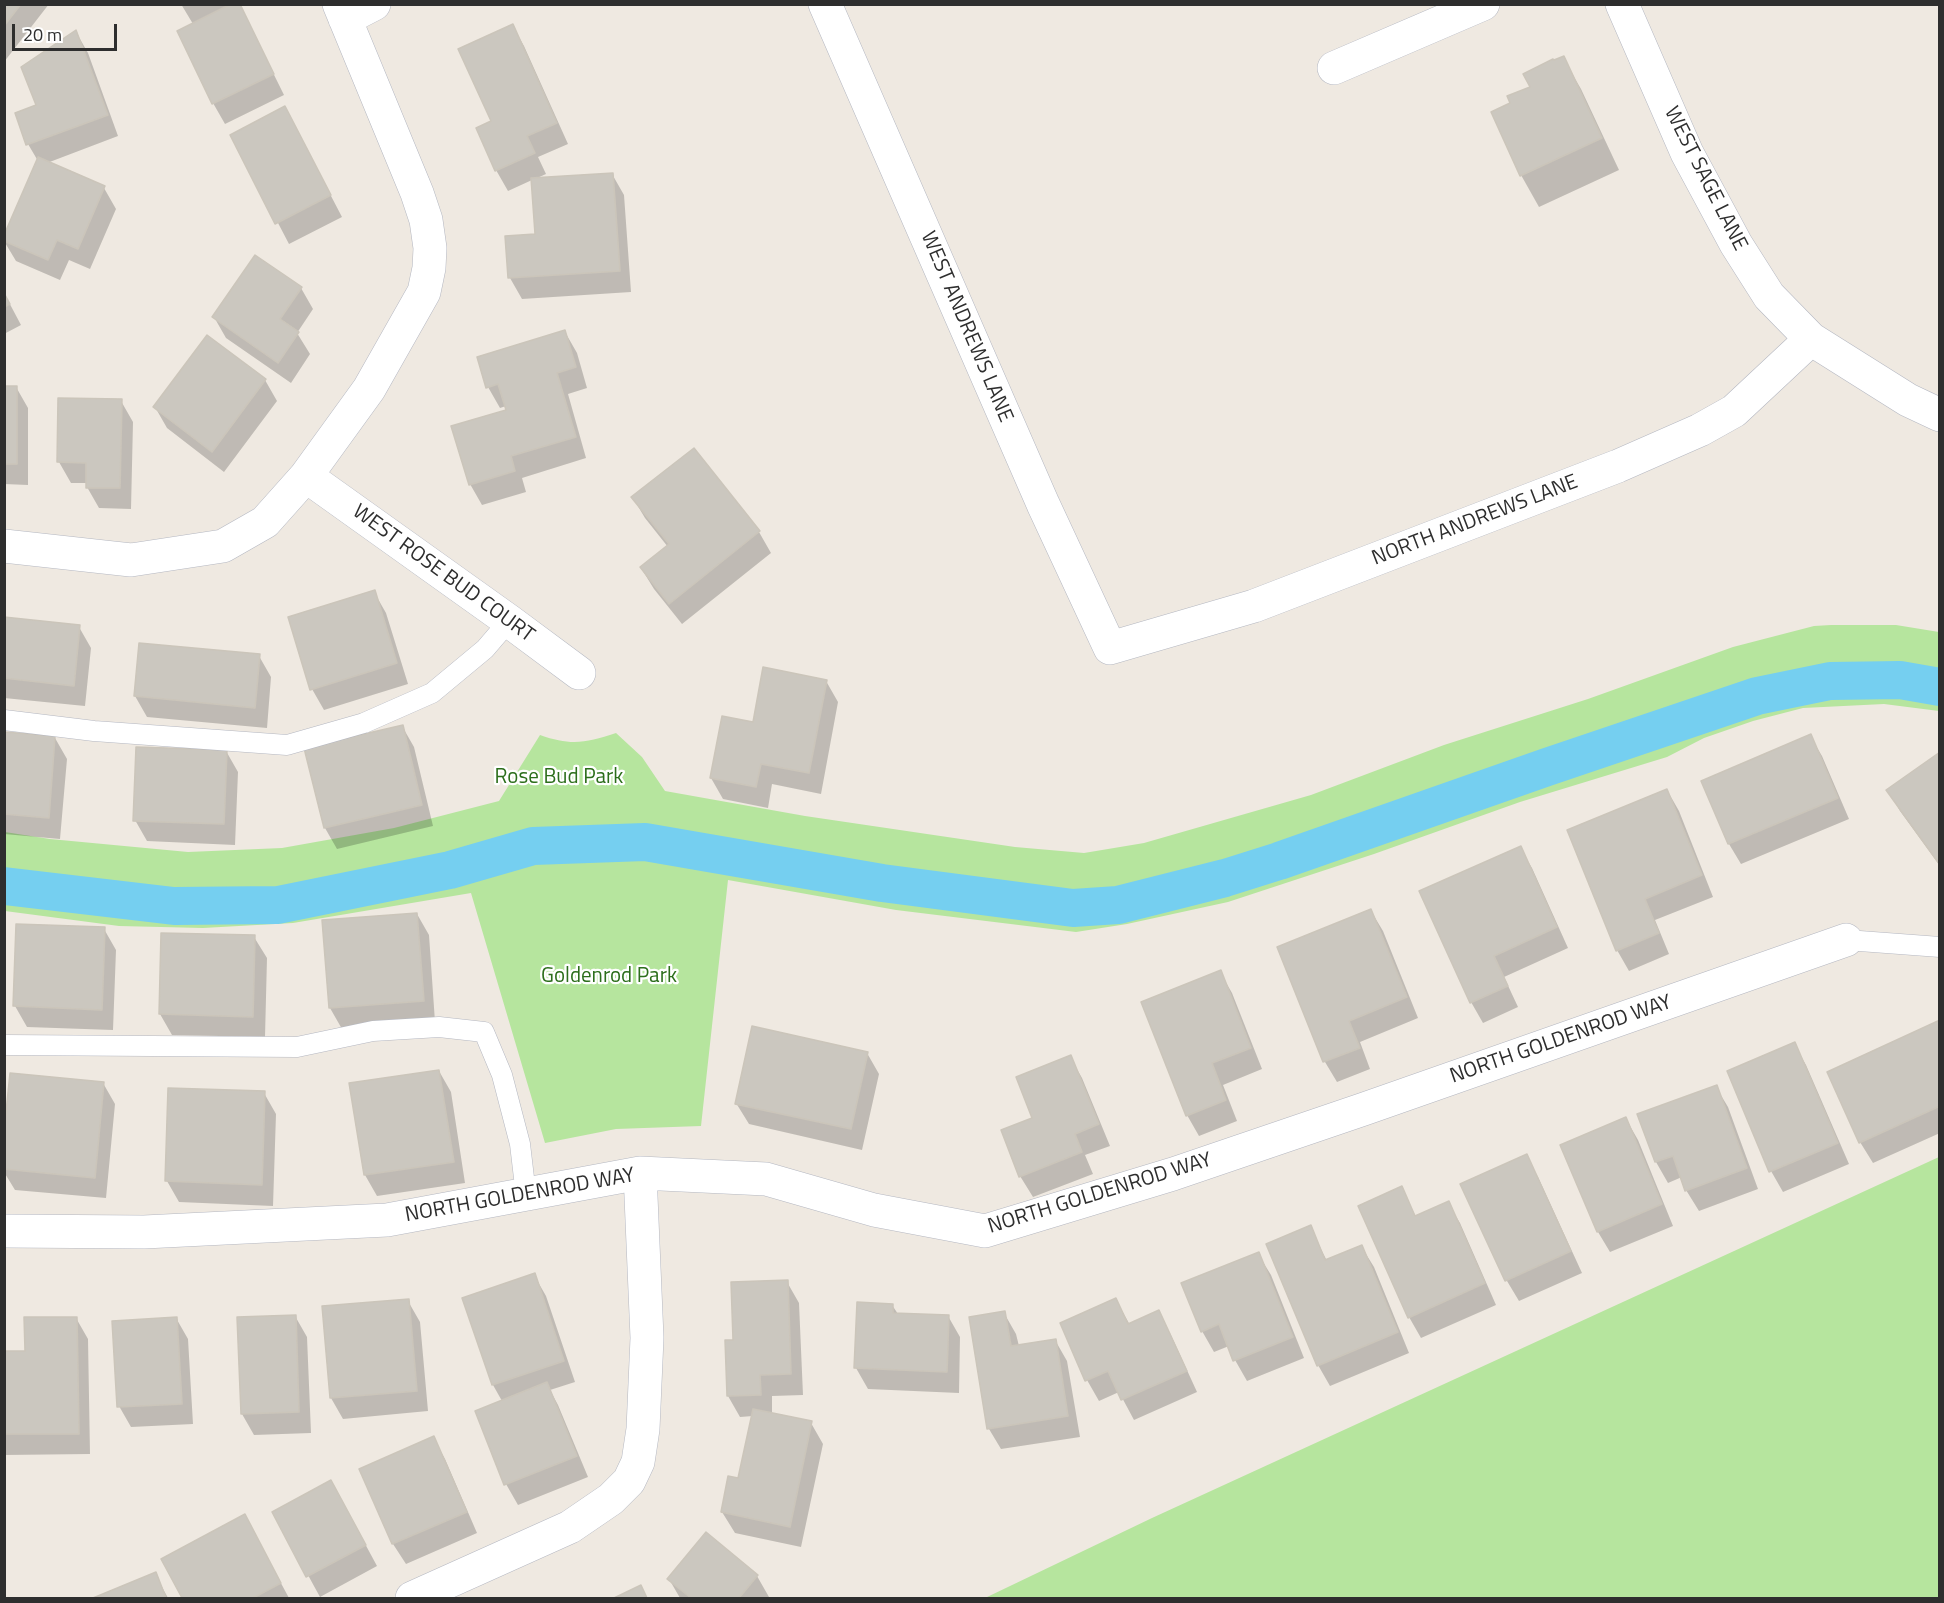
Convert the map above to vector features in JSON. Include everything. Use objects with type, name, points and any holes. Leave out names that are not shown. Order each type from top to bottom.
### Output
[{"type":"street","points":[[4,546],[131,560],[223,546],[265,522],[306,476],[369,389],[423,292],[429,268],[430,248],[426,220],[417,193],[342,12],[374,4]]},
{"type":"street","name":"WEST ANDREWS LANE","points":[[825,4],[1043,504],[1110,648]]},
{"type":"street","points":[[1334,68],[1483,4]]},
{"type":"street","name":"WEST SAGE LANE","points":[[1622,4],[1687,153],[1736,244],[1769,296],[1811,339],[1908,400],[1940,415]]},
{"type":"street","name":"NORTH ANDREWS LANE","points":[[1110,648],[1254,606],[1618,466],[1734,411],[1811,339]]},
{"type":"street","name":"WEST ROSE BUD COURT","points":[[306,476],[579,673]]},
{"type":"street","name":"NORTH GOLDENROD WAY","points":[[4,1231],[144,1232],[387,1220],[640,1173],[766,1179],[874,1210],[985,1231],[1184,1170],[1365,1109],[1846,940]]},
{"type":"street","points":[[412,1599],[570,1527],[611,1499],[629,1481],[638,1462],[643,1429],[647,1338],[640,1173]]},
{"type":"lane","points":[[4,720],[94,731],[287,744],[364,723],[432,693],[485,649],[509,621]]},
{"type":"lane","points":[[1846,940],[1940,947]]},
{"type":"lane","points":[[4,1045],[297,1047],[373,1030],[439,1027],[484,1032],[502,1075],[520,1144],[526,1195]]},
{"type":"green space","points":[[1896,625],[1939,632],[1939,711],[1884,704],[1803,708],[1753,721],[1704,738],[1667,757],[1520,802],[1374,854],[1228,902],[1127,924],[1076,932],[896,910],[728,880],[701,1126],[616,1129],[545,1143],[471,893],[293,923],[203,928],[119,926],[5,911],[5,832],[50,839],[188,852],[282,848],[394,828],[499,801],[540,735],[561,741],[578,742],[616,733],[642,757],[665,791],[805,816],[1015,847],[1084,853],[1144,843],[1311,795],[1444,745],[1588,699],[1733,647],[1814,626]]},
{"type":"green space","points":[[1939,1157],[1939,1598],[985,1598],[1152,1518]]},
{"type":"building","points":[[4,4],[21,4],[4,26]]},
{"type":"building","points":[[231,4],[240,4],[274,74],[212,104],[177,31]]},
{"type":"building","points":[[513,24],[557,123],[527,136],[535,153],[495,171],[476,128],[491,121],[458,49]]},
{"type":"building","points":[[76,30],[108,115],[26,145],[15,113],[36,105],[21,67]]},
{"type":"building","points":[[1564,56],[1602,138],[1520,176],[1491,112],[1510,103],[1507,96],[1530,87],[1523,74]]},
{"type":"building","points":[[285,106],[331,195],[275,224],[230,135]]},
{"type":"building","points":[[38,157],[105,186],[78,249],[57,240],[48,260],[4,241],[4,235]]},
{"type":"building","points":[[613,173],[620,271],[508,278],[505,236],[535,234],[531,178]]},
{"type":"building","points":[[255,255],[302,287],[280,319],[299,332],[278,363],[212,317]]},
{"type":"building","points":[[4,293],[10,304],[4,307]]},
{"type":"building","points":[[565,330],[576,367],[557,373],[576,437],[511,456],[515,471],[469,485],[451,426],[506,410],[498,384],[486,388],[477,357]]},
{"type":"building","points":[[207,335],[266,379],[212,452],[153,407]]},
{"type":"building","points":[[4,386],[17,386],[17,464],[4,464]]},
{"type":"building","points":[[58,398],[122,399],[120,488],[86,488],[86,463],[57,462]]},
{"type":"building","points":[[694,448],[760,531],[669,604],[640,567],[669,544],[631,497]]},
{"type":"building","points":[[375,590],[397,663],[310,690],[288,617]]},
{"type":"building","points":[[4,617],[80,625],[74,686],[4,678]]},
{"type":"building","points":[[139,643],[260,654],[255,708],[134,696]]},
{"type":"building","points":[[763,667],[827,680],[809,773],[761,764],[756,787],[710,778],[722,716],[753,722]]},
{"type":"building","points":[[403,725],[422,805],[324,828],[304,748]]},
{"type":"building","points":[[4,732],[55,736],[49,818],[4,814]]},
{"type":"building","points":[[1811,734],[1838,798],[1728,844],[1701,781]]},
{"type":"building","points":[[136,747],[227,750],[224,824],[133,821]]},
{"type":"building","points":[[1940,752],[1940,865],[1886,790]]},
{"type":"building","points":[[1667,789],[1702,875],[1645,899],[1659,933],[1616,951],[1567,830]]},
{"type":"building","points":[[1521,846],[1557,927],[1494,956],[1508,986],[1470,1003],[1419,891]]},
{"type":"building","points":[[1371,909],[1407,997],[1349,1021],[1360,1048],[1323,1062],[1277,947]]},
{"type":"building","points":[[417,913],[424,1001],[329,1008],[322,920]]},
{"type":"building","points":[[16,924],[105,927],[102,1010],[13,1006]]},
{"type":"building","points":[[161,933],[255,935],[253,1017],[159,1014]]},
{"type":"building","points":[[1221,970],[1251,1048],[1212,1063],[1226,1100],[1186,1116],[1141,1002]]},
{"type":"building","points":[[1940,1020],[1940,1106],[1859,1143],[1827,1072]]},
{"type":"building","points":[[752,1026],[868,1052],[851,1129],[735,1104]]},
{"type":"building","points":[[1795,1042],[1838,1143],[1769,1172],[1727,1071]]},
{"type":"building","points":[[1071,1055],[1099,1124],[1075,1134],[1082,1152],[1019,1177],[1001,1130],[1032,1118],[1016,1077]]},
{"type":"building","points":[[439,1070],[454,1162],[364,1175],[349,1083]]},
{"type":"building","points":[[10,1073],[104,1082],[95,1178],[4,1169],[4,1131]]},
{"type":"building","points":[[1717,1085],[1747,1168],[1685,1191],[1673,1156],[1655,1162],[1637,1114]]},
{"type":"building","points":[[168,1088],[265,1091],[262,1185],[165,1181]]},
{"type":"building","points":[[1626,1117],[1662,1204],[1597,1232],[1560,1145]]},
{"type":"building","points":[[1527,1154],[1571,1251],[1505,1281],[1460,1184]]},
{"type":"building","points":[[1402,1186],[1415,1216],[1449,1201],[1485,1283],[1408,1318],[1358,1206]]},
{"type":"building","points":[[1311,1225],[1325,1260],[1362,1245],[1398,1332],[1317,1366],[1266,1244]]},
{"type":"building","points":[[1259,1252],[1293,1337],[1233,1361],[1219,1324],[1201,1332],[1181,1283]]},
{"type":"building","points":[[535,1273],[564,1361],[492,1385],[462,1298]]},
{"type":"building","points":[[788,1280],[791,1374],[760,1375],[761,1395],[727,1396],[725,1340],[733,1340],[731,1282]]},
{"type":"building","points":[[1116,1298],[1128,1324],[1159,1310],[1187,1371],[1121,1400],[1108,1371],[1085,1381],[1060,1323]]},
{"type":"building","points":[[409,1299],[417,1391],[330,1398],[322,1306]]},
{"type":"building","points":[[857,1302],[893,1304],[893,1313],[949,1315],[947,1372],[854,1368]]},
{"type":"building","points":[[1005,1311],[1011,1346],[1056,1339],[1068,1416],[987,1429],[969,1317]]},
{"type":"building","points":[[296,1315],[299,1412],[241,1414],[237,1317]]},
{"type":"building","points":[[24,1317],[77,1317],[79,1434],[4,1434],[4,1351],[25,1351]]},
{"type":"building","points":[[177,1317],[182,1404],[117,1407],[112,1321]]},
{"type":"building","points":[[547,1382],[577,1456],[504,1485],[475,1411]]},
{"type":"building","points":[[753,1409],[812,1421],[790,1527],[721,1512],[728,1476],[738,1478]]},
{"type":"building","points":[[434,1436],[467,1512],[392,1544],[359,1469]]},
{"type":"building","points":[[331,1480],[366,1545],[306,1577],[272,1512]]},
{"type":"building","points":[[245,1514],[281,1583],[253,1598],[182,1598],[161,1559]]},
{"type":"building","points":[[706,1532],[758,1575],[739,1598],[691,1598],[667,1579]]},
{"type":"building","points":[[156,1572],[166,1598],[93,1598]]},
{"type":"building","points":[[641,1585],[647,1598],[614,1598]]},
{"type":"waterway","points":[[4,886],[174,906],[278,905],[450,870],[533,846],[645,842],[882,883],[1073,908],[1118,905],[1225,878],[1279,861],[1757,696],[1830,681],[1900,680],[1940,687]]},
{"type":"park label","name":"Rose Bud Park","points":[[559,778]]},
{"type":"park label","name":"Goldenrod Park","points":[[609,977]]}]
